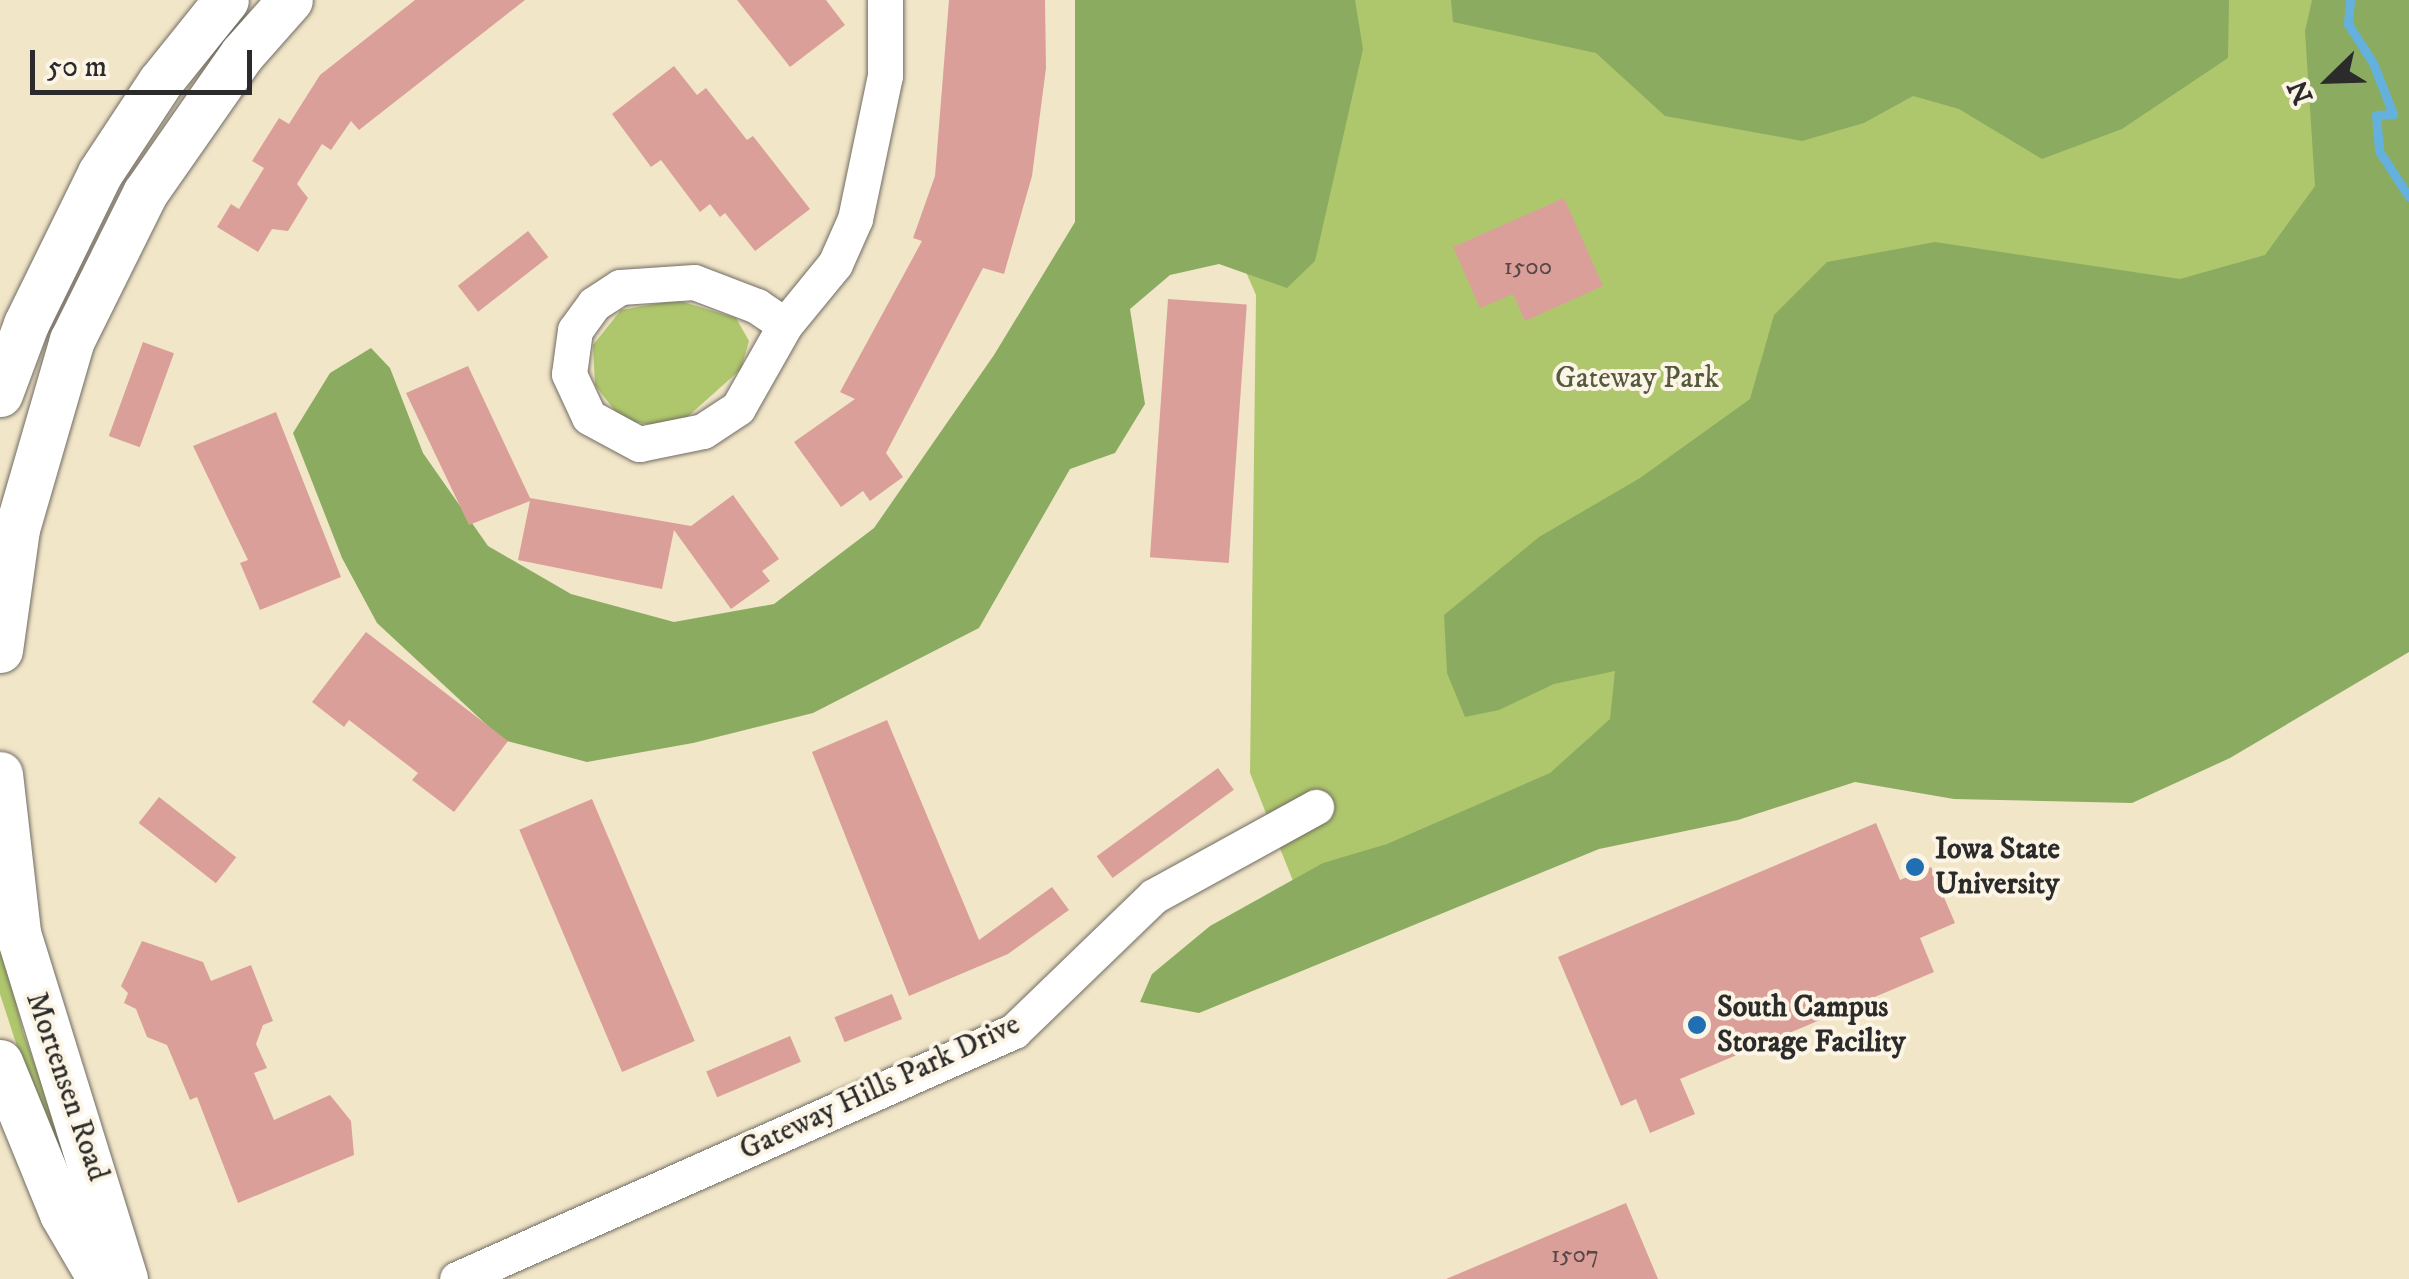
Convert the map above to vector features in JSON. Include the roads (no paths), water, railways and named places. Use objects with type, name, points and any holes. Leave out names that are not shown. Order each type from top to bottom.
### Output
[{"type":"street","points":[[0,394],[26,324],[100,172],[160,82],[226,0]]},
{"type":"street","points":[[0,650],[17,529],[42,426],[72,340],[145,193],[242,54],[290,0]]},
{"type":"street","points":[[786,325],[757,306],[694,282],[620,288],[594,304],[576,330],[569,374],[589,416],[608,433],[639,444],[671,441],[703,431],[738,408],[786,325],[835,264],[855,219],[885,76],[885,0]]},
{"type":"street","points":[[0,410],[42,426]]},
{"type":"street","name":"Mortensen Road","points":[[0,774],[18,933],[125,1279]]},
{"type":"street","name":"Gateway Hills Park Drive","points":[[457,1279],[1014,1030],[1154,896],[1316,808]]},
{"type":"street","name":"Mortensen Road","points":[[0,1062],[54,1198],[100,1279]]},
{"type":"waterway","points":[[2350,0],[2348,24],[2373,63],[2393,114],[2376,115],[2379,151],[2409,197]]},
{"type":"place","name":"Iowa State University","points":[[1915,867]]},
{"type":"place","name":"South Campus Storage Facility","points":[[1697,1025]]},
{"type":"park label","name":"Gateway Park","points":[[1637,379]]}]
